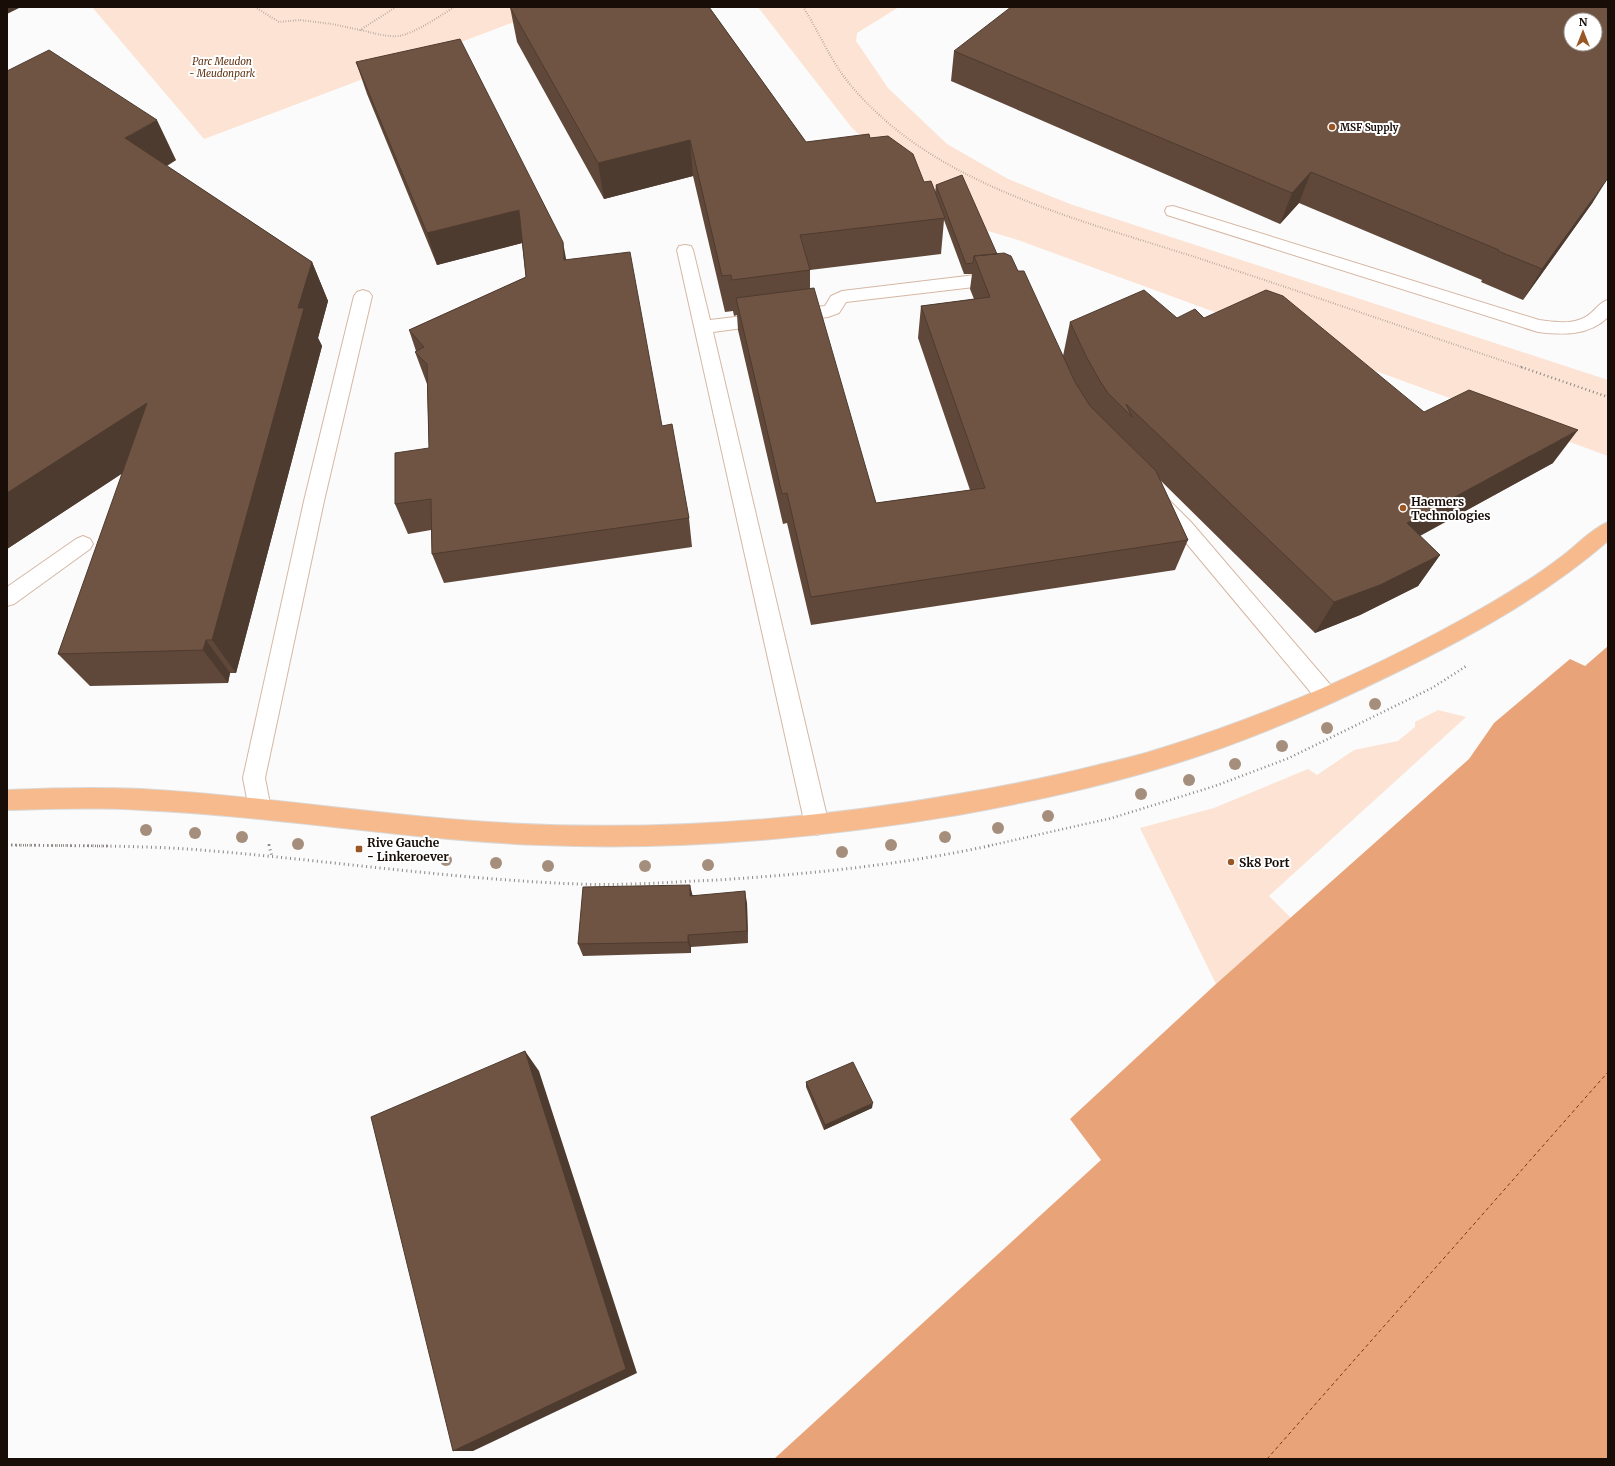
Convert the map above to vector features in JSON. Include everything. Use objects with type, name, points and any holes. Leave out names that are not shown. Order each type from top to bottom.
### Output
[{"type":"main road","points":[[7,800],[36,798],[139,799],[260,809],[430,828],[542,835],[698,834],[817,825],[922,812],[1043,789],[1160,759],[1261,723],[1326,695],[1440,641],[1535,586],[1589,548],[1608,530]]},
{"type":"lane","points":[[1173,211],[1538,326],[1562,329],[1582,326],[1596,320],[1608,306]]},
{"type":"lane","points":[[685,250],[817,825]]},
{"type":"lane","points":[[703,327],[828,311],[833,308],[837,300],[842,297],[980,280],[1005,279],[1009,280],[1018,289]]},
{"type":"lane","points":[[260,809],[254,778],[314,501],[363,296]]},
{"type":"lane","points":[[1145,488],[1184,527],[1326,695]]},
{"type":"lane","points":[[7,598],[83,544]]},
{"type":"path","points":[[255,7],[279,22],[300,20],[332,24],[389,36],[400,36],[433,21],[454,7]]},
{"type":"path","points":[[360,30],[396,7]]},
{"type":"green space","name":"Parc Meudon - Meudonpark","points":[[92,7],[554,7],[204,139]]},
{"type":"green space","points":[[758,7],[899,7],[857,33],[856,41],[888,88],[947,144],[1008,179],[1070,204],[1608,380],[1608,456],[1018,240],[955,221],[852,128]]},
{"type":"green space","name":"Sk8 Port","points":[[1438,710],[1466,717],[1269,896],[1291,918],[1216,984],[1140,828],[1214,808],[1308,769],[1317,775],[1354,750],[1398,741],[1415,727],[1415,722]]},
{"type":"shaded area","points":[[1608,646],[1608,1459],[774,1459],[1101,1160],[1070,1119],[1216,984],[1469,759],[1494,723],[1570,659],[1585,666]]},
{"type":"building","points":[[510,7],[709,7],[806,142],[869,134],[870,138],[888,136],[913,154],[924,182],[931,181],[945,218],[800,235],[810,270],[732,280],[731,275],[722,276],[690,140],[598,163]]},
{"type":"building","name":"MSF Supply","points":[[1011,7],[1608,7],[1608,178],[1542,269],[1311,172],[1292,193],[954,51]]},
{"type":"building","points":[[460,39],[563,242],[564,260],[630,252],[662,426],[672,424],[689,518],[432,554],[431,499],[395,504],[395,453],[429,448],[427,364],[415,352],[424,347],[409,330],[526,277],[519,210],[427,233],[356,62]]},
{"type":"building","points":[[49,50],[157,120],[125,138],[312,262],[298,308],[304,308],[212,640],[206,640],[203,650],[58,654],[147,403],[7,493],[7,71]]},
{"type":"building","points":[[962,175],[997,254],[974,256],[973,263],[966,264],[936,185]]},
{"type":"building","points":[[1004,253],[1011,256],[1018,271],[1024,271],[1075,382],[1090,406],[1156,471],[1188,540],[811,597],[787,493],[782,494],[736,298],[814,288],[876,503],[985,488],[921,306],[990,297],[974,256]]},
{"type":"building","points":[[1144,290],[1177,318],[1195,309],[1204,318],[1266,290],[1283,296],[1424,412],[1469,390],[1578,430],[1407,523],[1440,555],[1380,585],[1334,602],[1126,404],[1132,417],[1108,393],[1100,381],[1070,322]]},
{"type":"building","points":[[690,885],[690,896],[745,891],[747,931],[688,935],[688,942],[578,944],[583,887]]},
{"type":"building","points":[[525,1051],[626,1369],[453,1451],[371,1117]]},
{"type":"building","points":[[853,1062],[873,1103],[825,1125],[806,1082]]},
{"type":"ferry route","points":[[1267,1459],[1608,1072]]},
{"type":"place","name":"MSF Supply","points":[[1332,127]]},
{"type":"place","name":"Haemers Technologies","points":[[1403,508]]},
{"type":"place","name":"Rive Gauche - Linkeroever","points":[[359,849]]},
{"type":"place","name":"Sk8 Port","points":[[1231,862]]}]
